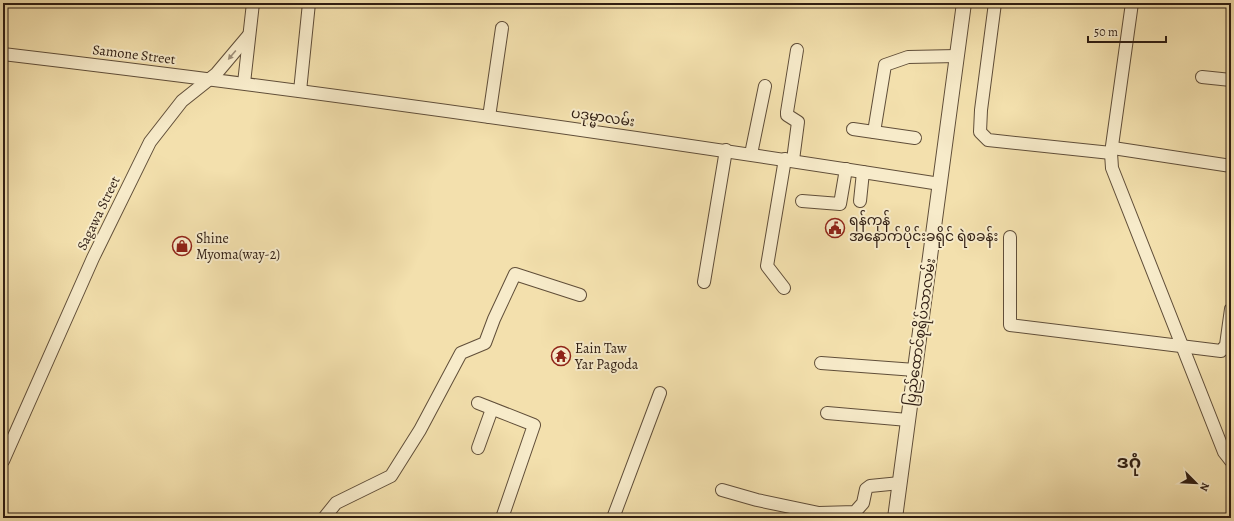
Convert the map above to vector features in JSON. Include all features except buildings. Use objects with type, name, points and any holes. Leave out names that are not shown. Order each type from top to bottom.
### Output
[{"type":"street","points":[[244,83],[248,36],[253,3]]},
{"type":"street","points":[[300,91],[310,3]]},
{"type":"street","name":"ပြည်ထောင်စုရိပ်သာလမ်း","points":[[895,518],[964,3]]},
{"type":"street","points":[[995,3],[981,110],[980,132],[988,140],[1112,151],[1231,166]]},
{"type":"street","points":[[1132,3],[1112,151],[1112,168],[1224,452],[1231,461]]},
{"type":"street","points":[[489,117],[502,28]]},
{"type":"street","name":"Sagawa Street","points":[[3,461],[93,258],[150,142],[182,101],[211,78],[248,36]]},
{"type":"street","points":[[784,288],[767,266],[798,122],[787,115],[797,50]]},
{"type":"street","name":"Samone Street","points":[[3,54],[261,85]]},
{"type":"street","points":[[874,132],[885,65],[908,57],[957,56]]},
{"type":"street","points":[[1202,77],[1231,80]]},
{"type":"street","name":"ပဒုမ္မာလမ်း","points":[[261,85],[726,150],[940,184]]},
{"type":"street","points":[[751,154],[765,86]]},
{"type":"street","points":[[853,129],[915,138]]},
{"type":"street","points":[[704,282],[726,150]]},
{"type":"street","points":[[802,201],[840,204],[846,169]]},
{"type":"street","points":[[860,202],[863,172]]},
{"type":"street","points":[[1010,237],[1010,325],[1221,351],[1226,344],[1231,309]]},
{"type":"street","points":[[324,518],[336,503],[391,476],[420,430],[461,353],[485,344],[499,307],[515,274],[580,295]]},
{"type":"street","points":[[821,363],[915,370]]},
{"type":"street","points":[[613,518],[660,393]]},
{"type":"street","points":[[478,403],[534,425],[502,518]]},
{"type":"street","points":[[478,448],[492,409]]},
{"type":"street","points":[[826,413],[908,420]]},
{"type":"street","points":[[722,490],[819,513],[855,512],[863,503],[866,490],[870,486],[900,483]]},
{"type":"place","name":"ရန်ကုန် အနောက်ပိုင်းခရိုင် ရဲစခန်း","points":[[835,228]]},
{"type":"place","name":"Shine Myoma(way-2)","points":[[182,246]]},
{"type":"place","name":"Eain Taw Yar Pagoda","points":[[561,356]]},
{"type":"district","name":"ဒဂုံ","points":[[1129,462]]}]
